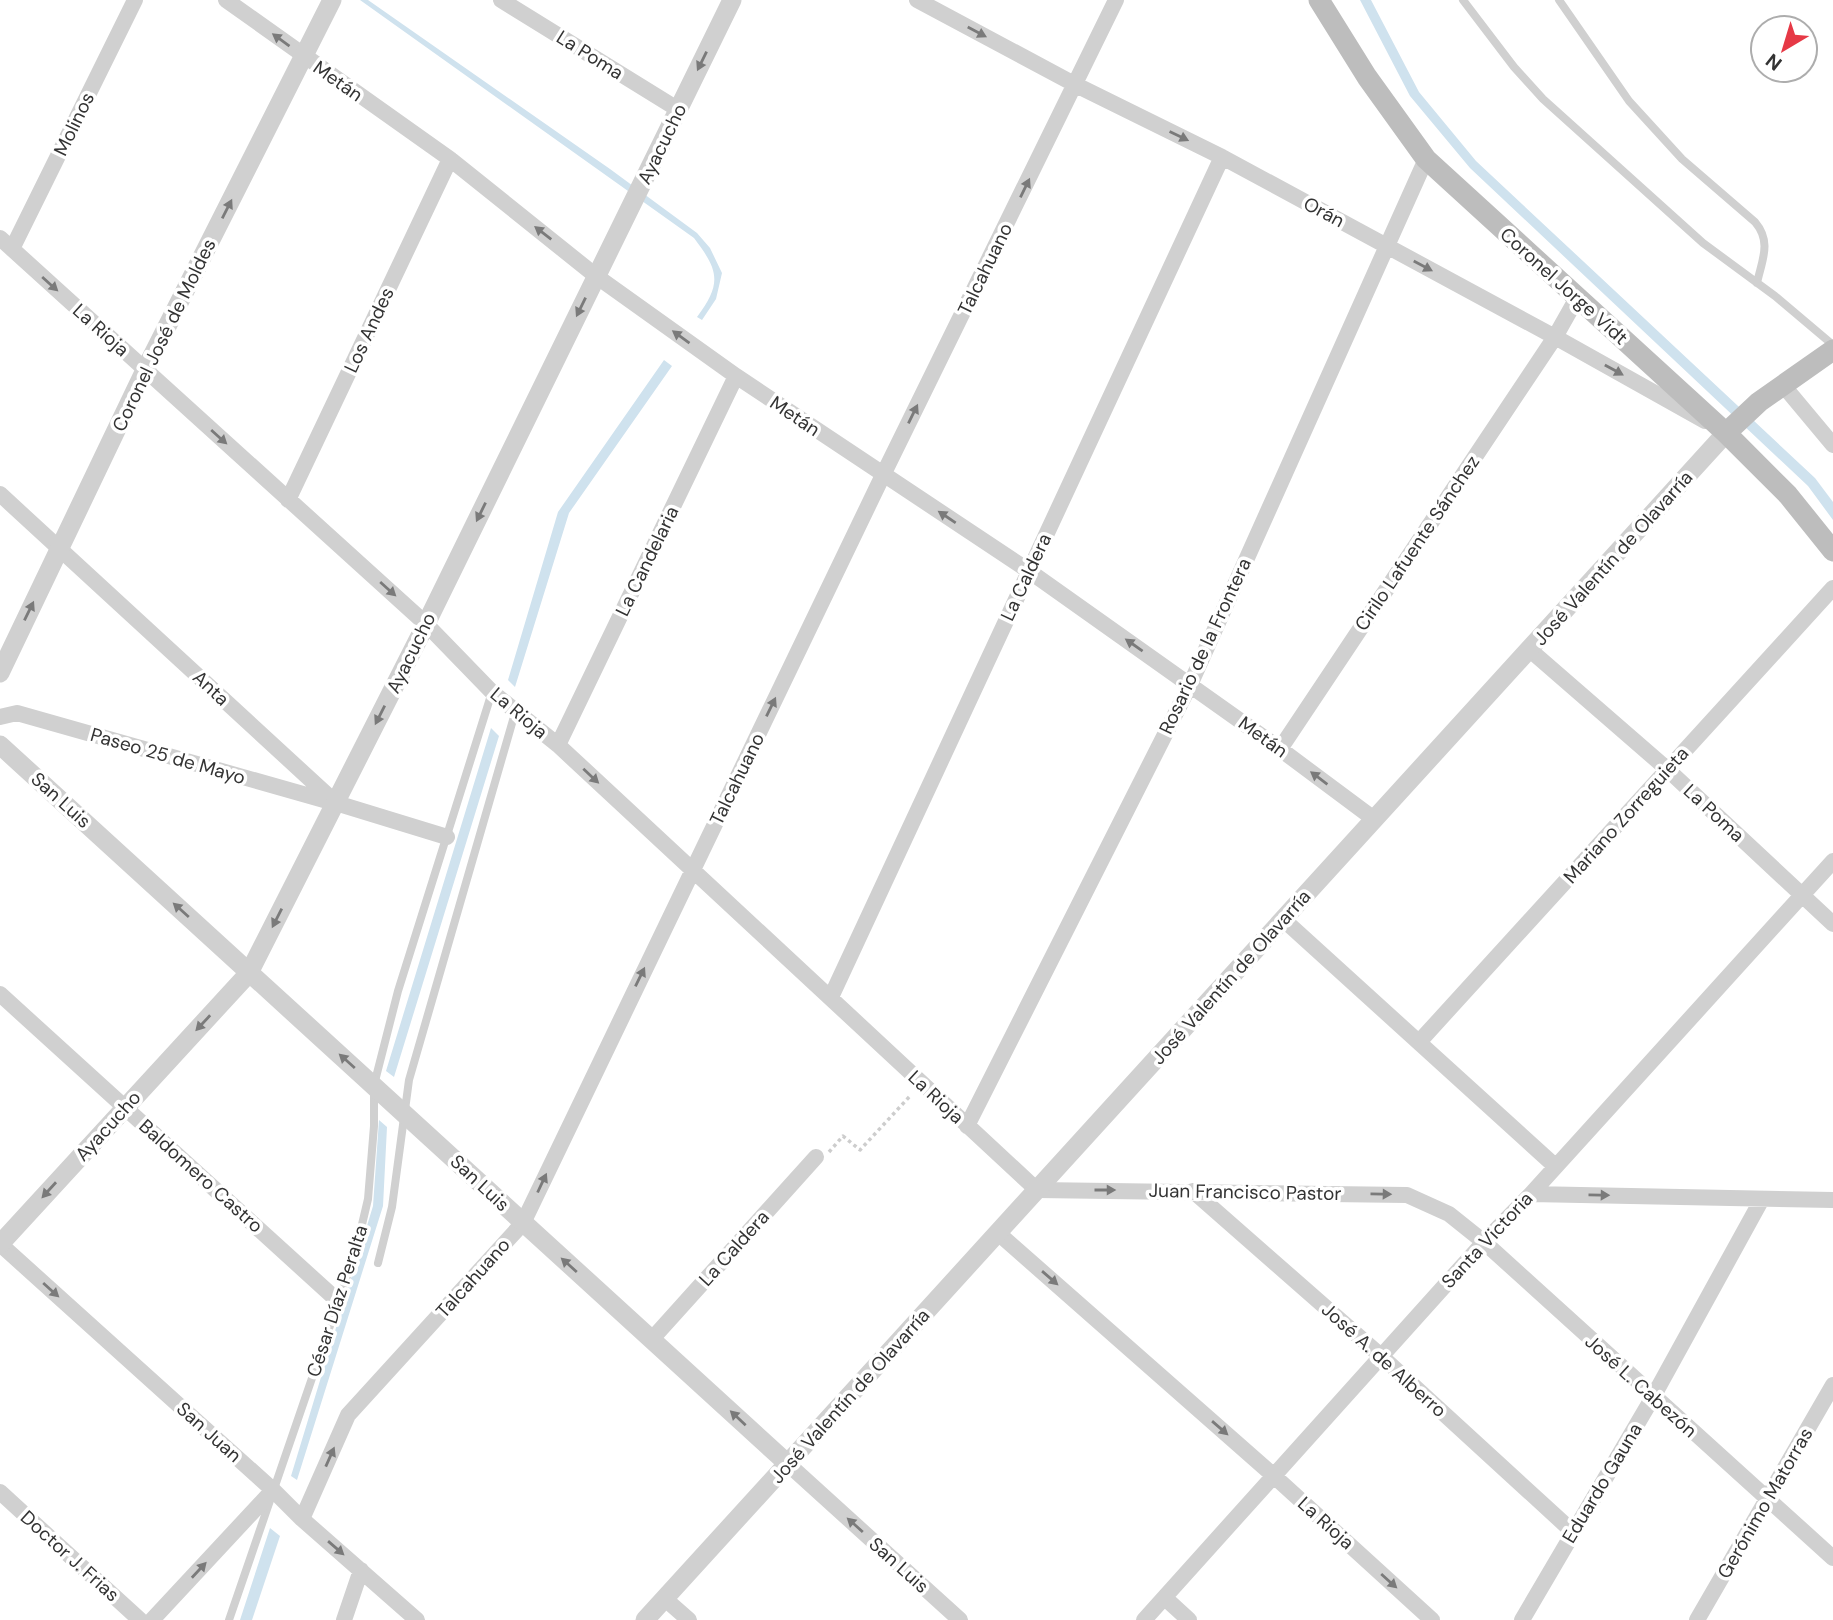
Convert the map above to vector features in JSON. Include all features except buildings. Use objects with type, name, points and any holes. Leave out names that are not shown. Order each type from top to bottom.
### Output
[{"type":"main road","name":"Coronel Jorge Vidt","points":[[1319,0],[1367,77],[1426,159],[1577,298],[1730,428],[1833,551]]},
{"type":"main road","name":"José Valentín de Olavarría","points":[[1730,428],[1759,402],[1833,348]]},
{"type":"street","name":"Molinos","points":[[6,243],[135,0]]},
{"type":"street","name":"Metán","points":[[226,0],[450,159],[596,275],[736,376],[1029,571],[1374,819]]},
{"type":"street","name":"La Poma","points":[[501,0],[679,110]]},
{"type":"street","name":"Ayacucho","points":[[0,1244],[249,973],[426,624],[732,0]]},
{"type":"street","name":"Talcahuano","points":[[302,1519],[348,1415],[523,1223],[883,475],[1116,0]]},
{"type":"street","name":"Orán","points":[[923,1],[1076,85],[1222,157],[1730,428]]},
{"type":"street","name":"Coronel José de Moldes","points":[[0,673],[145,370],[330,4]]},
{"type":"street","name":"La Caldera","points":[[831,997],[1222,157]]},
{"type":"street","name":"Los Andes","points":[[288,500],[450,159]]},
{"type":"street","name":"Rosario de la Frontera","points":[[967,1126],[1190,685],[1385,245],[1426,159]]},
{"type":"street","name":"La Rioja","points":[[6,243],[426,624],[492,692],[558,745],[1037,1190]]},
{"type":"street","name":"Cirilo Lafuente Sánchez","points":[[1280,749],[1555,337],[1577,298]]},
{"type":"street","name":"La Candelaria","points":[[558,745],[736,376]]},
{"type":"street","points":[[1783,385],[1833,446]]},
{"type":"street","name":"José Valentín de Olavarría","points":[[645,1620],[1730,428]]},
{"type":"street","name":"Anta","points":[[0,494],[336,803],[447,837]]},
{"type":"street","name":"Mariano Zorreguieta","points":[[1419,1042],[1833,588]]},
{"type":"street","name":"La Poma","points":[[1530,650],[1667,769],[1833,924]]},
{"type":"street","name":"Paseo 25 de Mayo","points":[[0,717],[17,713],[336,803]]},
{"type":"street","name":"San Luis","points":[[0,745],[960,1620]]},
{"type":"street","name":"Santa Victoria","points":[[1144,1620],[1483,1242],[1531,1194],[1833,861]]},
{"type":"street","points":[[1284,920],[1555,1166]]},
{"type":"street","name":"Baldomero Castro","points":[[0,994],[339,1302]]},
{"type":"street","name":"La Caldera","points":[[652,1339],[816,1157]]},
{"type":"street","name":"Juan Francisco Pastor","points":[[1037,1190],[1407,1195],[1449,1214]]},
{"type":"street","name":"José A. de Alberro","points":[[1193,1191],[1381,1356],[1572,1531]]},
{"type":"street","points":[[1531,1194],[1833,1200]]},
{"type":"street","name":"Eduardo Gauna","points":[[1522,1620],[1653,1397],[1762,1199]]},
{"type":"street","name":"José L. Cabezón","points":[[1449,1214],[1833,1558]]},
{"type":"street","name":"La Rioja","points":[[998,1233],[1274,1476],[1432,1620]]},
{"type":"street","name":"San Juan","points":[[0,1244],[417,1620]]},
{"type":"street","name":"Gerónimo Matorras","points":[[1698,1620],[1833,1385]]},
{"type":"street","points":[[152,1620],[273,1490]]},
{"type":"street","name":"Doctor J. Frias","points":[[0,1492],[140,1620]]},
{"type":"street","points":[[344,1620],[361,1570]]},
{"type":"street","points":[[664,1598],[689,1620]]},
{"type":"street","points":[[1164,1598],[1189,1620]]},
{"type":"lane","points":[[1463,0],[1514,67],[1543,99],[1703,243],[1757,283],[1833,348]]},
{"type":"lane","points":[[1559,0],[1629,101],[1682,159],[1763,232],[1766,242],[1757,283]]},
{"type":"lane","name":"César Díaz Peralta","points":[[229,1620],[356,1251],[368,1199],[374,1126],[374,1085],[398,991],[492,692]]},
{"type":"lane","points":[[379,1264],[392,1207],[409,1080],[516,713]]},
{"type":"path","points":[[816,1157],[820,1152],[825,1156],[843,1136],[860,1150],[922,1083]]},
{"type":"water","points":[[360,0],[368,0],[697,233],[710,248],[722,273],[716,299],[702,320],[697,317],[711,295],[714,277],[709,259],[694,238]]},
{"type":"water","points":[[1360,0],[1371,0],[1419,92],[1476,161],[1815,478],[1833,502],[1833,520],[1808,486],[1470,168],[1410,96]]},
{"type":"water","points":[[664,360],[672,366],[569,513],[515,687],[508,680],[558,512]]},
{"type":"water","points":[[491,728],[499,736],[394,1077],[386,1071]]},
{"type":"water","points":[[379,1120],[387,1127],[383,1206],[297,1480],[291,1476],[373,1206]]},
{"type":"water","points":[[270,1528],[280,1536],[252,1620],[240,1620]]}]
